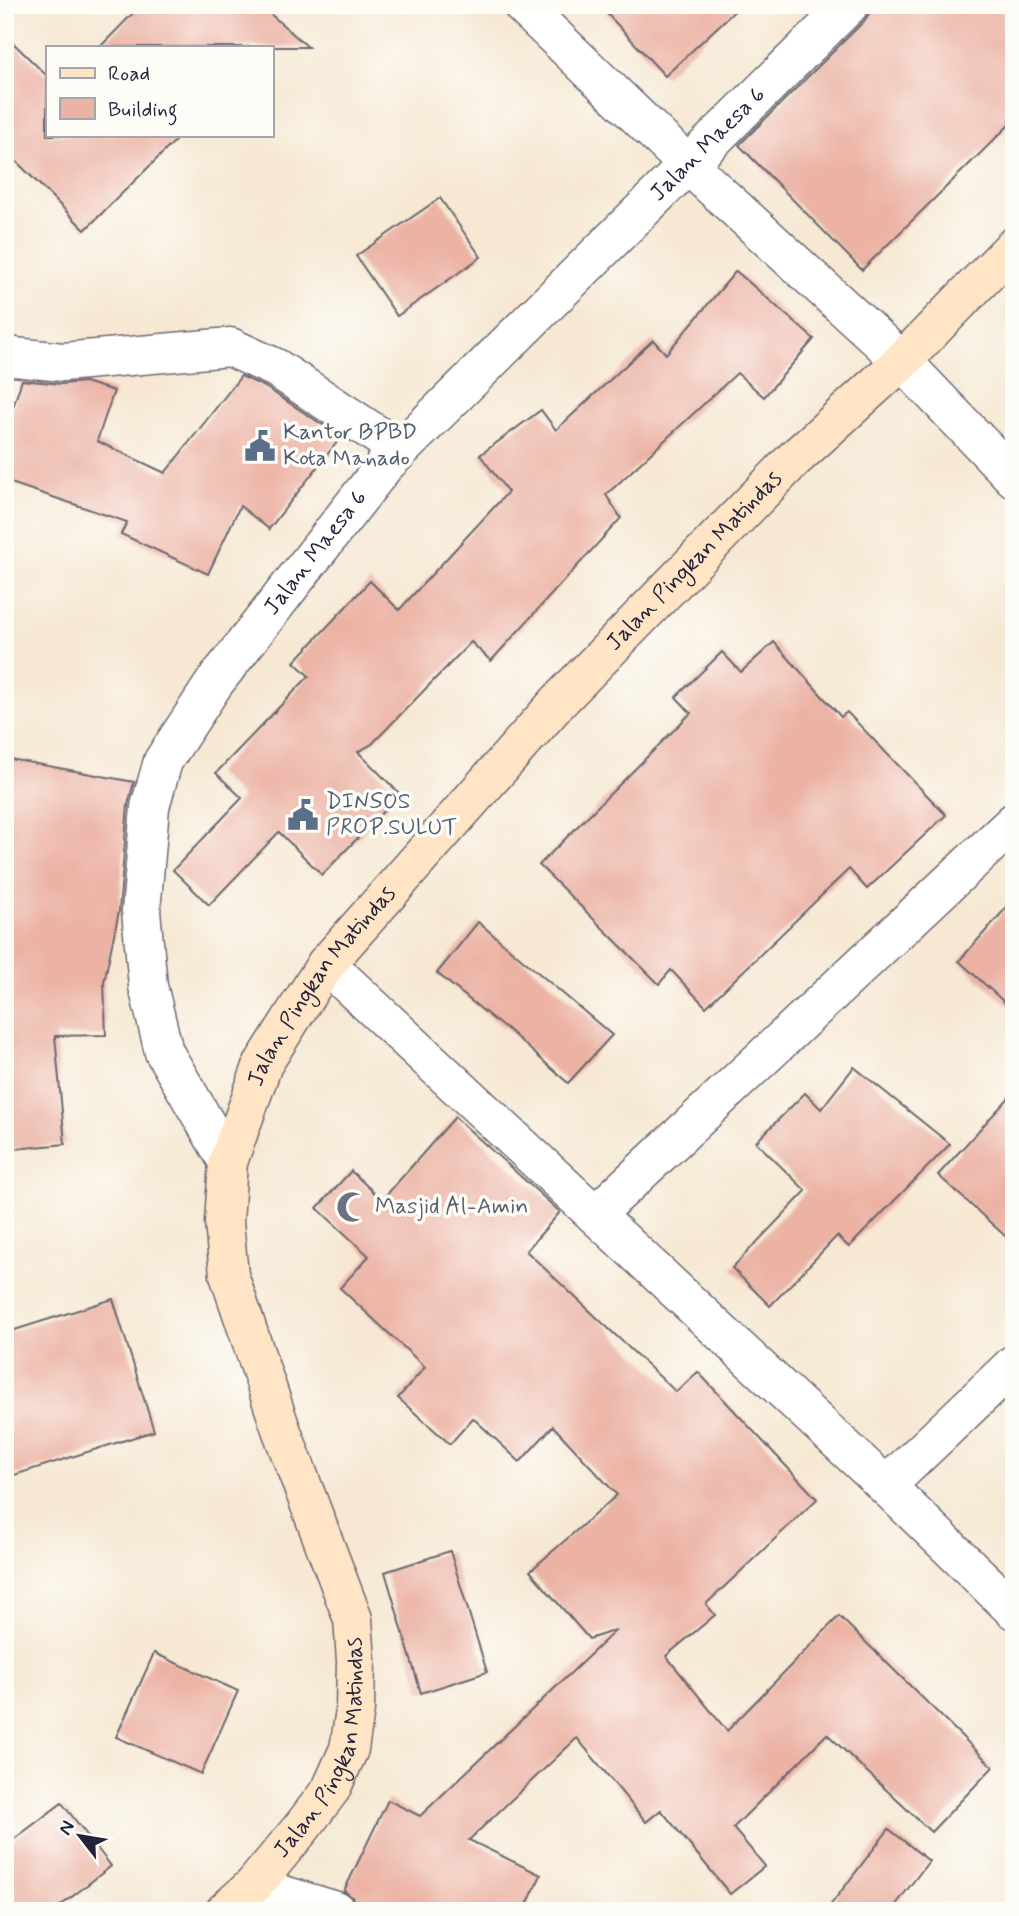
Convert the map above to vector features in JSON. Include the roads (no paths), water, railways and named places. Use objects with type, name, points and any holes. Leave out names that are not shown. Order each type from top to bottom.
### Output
[{"type":"street","points":[[522,5],[687,164],[902,361],[1014,478]]},
{"type":"street","name":"Jalan Maesa 6","points":[[228,1162],[164,1052],[148,986],[141,911],[150,807],[163,761],[215,682],[384,466],[849,5]]},
{"type":"street","name":"Jalan Pingkan Matindas","points":[[225,1911],[253,1886],[331,1789],[349,1749],[355,1710],[353,1619],[281,1429],[229,1275],[224,1222],[228,1162],[263,1064],[326,964],[558,702],[793,460],[902,361],[1014,246]]},
{"type":"street","points":[[5,356],[63,362],[230,346],[276,368],[400,450]]},
{"type":"street","points":[[596,1215],[1014,822]]},
{"type":"street","points":[[326,964],[887,1486],[1014,1610]]},
{"type":"street","points":[[887,1486],[1014,1364]]},
{"type":"street","points":[[253,1886],[336,1911]]},
{"type":"place","name":"Kantor BPBD Kota Manado","points":[[260,446]]},
{"type":"place","name":"DINSOS PROP.SULUT","points":[[303,815]]},
{"type":"place","name":"Masjid Al-Amin","points":[[352,1207]]}]
